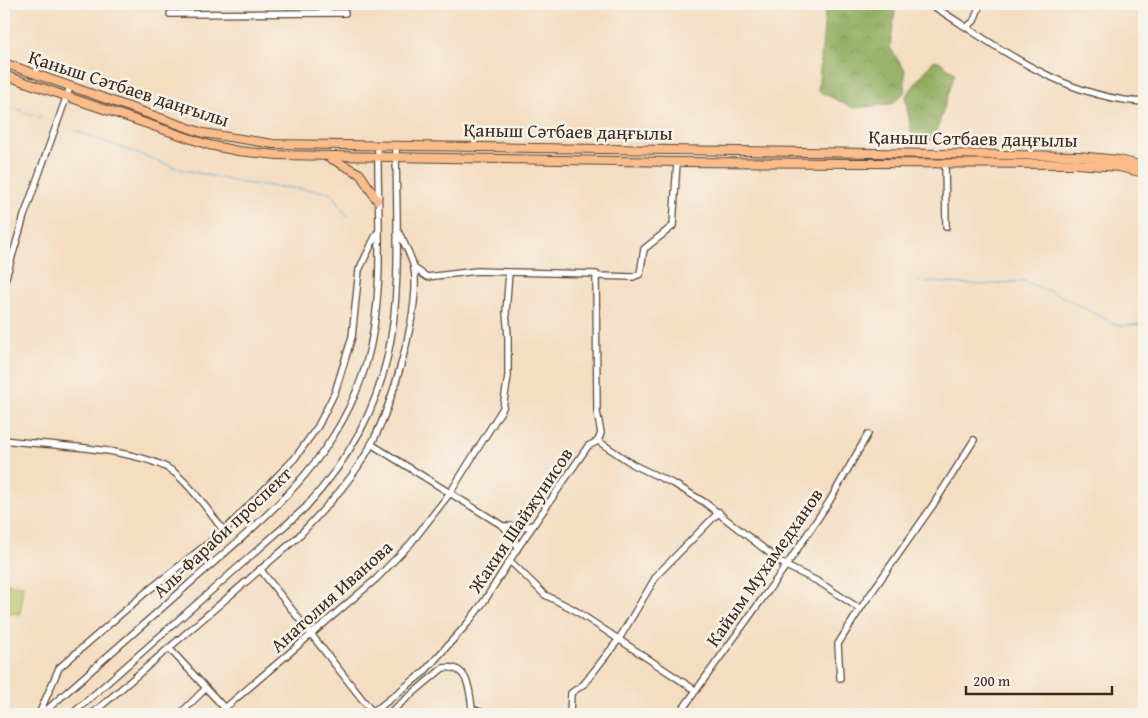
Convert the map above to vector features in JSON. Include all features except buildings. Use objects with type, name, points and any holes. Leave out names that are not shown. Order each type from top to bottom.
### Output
[{"type":"main road","name":"Қаныш Сәтбаев даңғылы","points":[[4,63],[167,122],[236,140],[273,144],[1078,156],[1119,160],[1144,166]]},
{"type":"main road","name":"Қаныш Сәтбаев даңғылы","points":[[4,75],[66,98],[209,145],[270,154],[676,162],[1076,164],[1119,167],[1144,173]]},
{"type":"main road","points":[[326,156],[360,174],[377,200]]},
{"type":"street","points":[[930,4],[1048,76],[1096,96],[1144,102]]},
{"type":"street","points":[[967,27],[974,21],[980,4]]},
{"type":"street","points":[[170,14],[345,13]]},
{"type":"street","points":[[4,284],[24,216],[70,87]]},
{"type":"street","name":"Аль-Фараби проспект","points":[[41,714],[287,497],[326,448],[354,398],[366,364],[376,306],[378,146]]},
{"type":"street","name":"Аль-Фараби проспект","points":[[72,714],[305,508],[342,464],[368,417],[386,369],[392,341],[398,289],[396,146]]},
{"type":"street","points":[[414,268],[427,277],[438,274],[477,271],[634,277],[640,274],[644,249],[673,226],[676,162]]},
{"type":"street","points":[[945,162],[946,227]]},
{"type":"street","points":[[92,714],[296,538],[326,508],[371,444],[382,421],[408,340],[413,316],[414,268],[396,228]]},
{"type":"street","points":[[41,714],[59,668],[152,588],[224,531],[295,458],[326,411],[335,392],[352,337],[359,270],[378,231]]},
{"type":"street","name":"Анатолия Иванова","points":[[218,714],[376,579],[411,543],[450,493],[503,408],[508,376],[506,312],[509,272]]},
{"type":"street","name":"Жакия Шайжунисов","points":[[372,713],[424,672],[485,600],[533,525],[588,446],[598,441],[601,433],[597,412],[596,275]]},
{"type":"street","name":"Кайым Мухамедханов","points":[[679,714],[786,566],[829,502],[868,434]]},
{"type":"street","points":[[4,440],[97,450],[148,459],[163,465],[185,483],[224,531]]},
{"type":"street","points":[[840,678],[838,644],[860,609],[933,505],[974,440]]},
{"type":"street","points":[[598,441],[634,465],[676,484],[718,512],[786,566],[819,582],[860,609]]},
{"type":"street","points":[[371,444],[503,526],[515,539],[517,549]]},
{"type":"street","points":[[570,714],[571,693],[584,684],[619,639],[657,575],[718,512]]},
{"type":"street","points":[[503,526],[523,528],[533,525]]},
{"type":"street","points":[[510,561],[545,595],[572,609],[695,690]]},
{"type":"street","points":[[260,569],[372,713]]},
{"type":"street","points":[[169,648],[230,714]]},
{"type":"street","points":[[388,714],[443,668],[452,667],[460,670],[466,679],[471,691],[472,709],[487,714]]},
{"type":"street","points":[[180,714],[206,688]]},
{"type":"green space","points":[[826,4],[888,4],[895,12],[890,48],[905,70],[905,92],[892,104],[853,108],[818,91]]},
{"type":"green space","points":[[934,60],[939,61],[955,73],[934,140],[913,140],[905,97]]},
{"type":"green space","points":[[4,583],[23,585],[20,614],[4,612]]},
{"type":"waterway","points":[[4,105],[40,117]]},
{"type":"waterway","points":[[76,131],[180,169],[243,183],[329,192],[335,197],[348,216]]},
{"type":"waterway","points":[[917,281],[981,285],[1024,281],[1057,294],[1119,326],[1144,324]]}]
